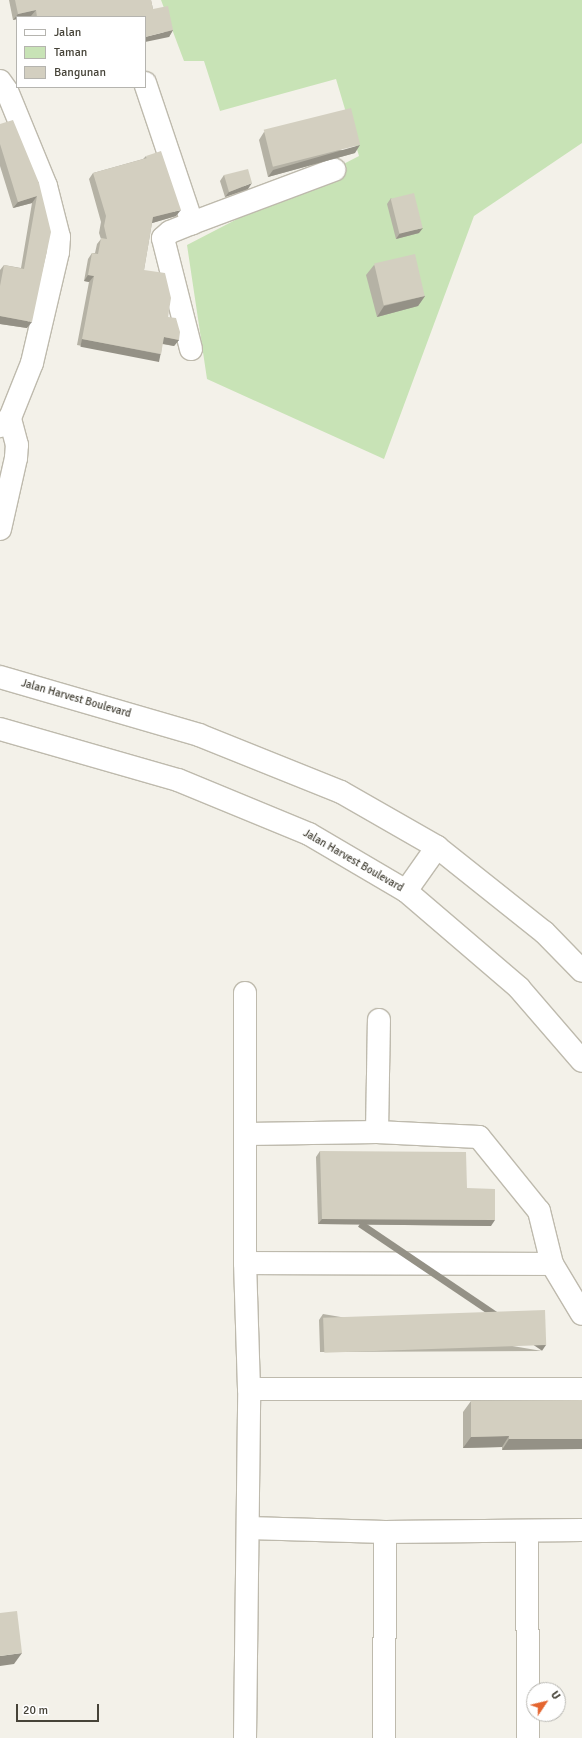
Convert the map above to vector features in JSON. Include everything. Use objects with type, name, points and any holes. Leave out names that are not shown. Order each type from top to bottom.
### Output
[{"type":"street","points":[[146,86],[192,224]]},
{"type":"street","points":[[0,529],[16,458],[17,445],[5,422],[32,363],[58,252],[59,237],[46,186],[6,88]]},
{"type":"street","points":[[191,349],[163,238],[170,232],[334,170]]},
{"type":"street","name":"Jalan Harvest Boulevard","points":[[0,677],[199,735],[341,792],[437,847],[544,932],[582,971]]},
{"type":"street","name":"Jalan Harvest Boulevard","points":[[0,729],[178,780],[309,834],[406,891],[519,988],[582,1061]]},
{"type":"street","points":[[406,891],[437,847]]},
{"type":"street","points":[[245,993],[247,1134],[245,1263],[249,1389],[245,1738]]},
{"type":"street","points":[[377,1132],[379,1020]]},
{"type":"street","points":[[247,1134],[377,1132],[479,1137],[539,1211],[552,1264],[582,1314]]},
{"type":"street","points":[[245,1263],[552,1264]]},
{"type":"street","points":[[249,1389],[582,1389]]},
{"type":"street","points":[[248,1528],[385,1532],[527,1532],[582,1530]]},
{"type":"street","points":[[384,1738],[385,1532]]},
{"type":"street","points":[[527,1532],[528,1738]]},
{"type":"green space","points":[[161,0],[582,0],[582,143],[474,216],[384,459],[207,379],[187,245],[359,156],[336,79],[220,111],[204,61],[184,61]]},
{"type":"building","points":[[15,0],[151,0],[153,9],[168,6],[173,30],[146,37],[146,16],[37,16],[36,10],[18,14]]},
{"type":"building","points":[[351,108],[360,145],[273,167],[264,130]]},
{"type":"building","points":[[13,120],[39,183],[51,232],[32,322],[0,316],[0,286],[4,265],[24,269],[37,196],[18,202],[0,144],[0,124]]},
{"type":"building","points":[[161,151],[181,210],[153,217],[144,270],[165,273],[171,298],[168,317],[176,318],[180,332],[179,340],[164,337],[161,354],[82,339],[94,276],[88,275],[92,253],[98,254],[101,238],[107,239],[104,226],[106,216],[93,173],[147,158],[146,156]]},
{"type":"building","points":[[248,169],[252,183],[229,192],[224,175]]},
{"type":"building","points":[[414,193],[423,228],[399,234],[391,199]]},
{"type":"building","points":[[415,254],[425,296],[384,305],[374,263]]},
{"type":"building","points":[[320,1151],[466,1152],[467,1188],[495,1189],[495,1220],[322,1219]]},
{"type":"building","points":[[545,1310],[546,1345],[324,1353],[323,1318]]},
{"type":"building","points":[[582,1400],[582,1439],[509,1439],[509,1436],[471,1437],[471,1401]]},
{"type":"building","points":[[17,1611],[22,1653],[0,1656],[0,1613]]}]
